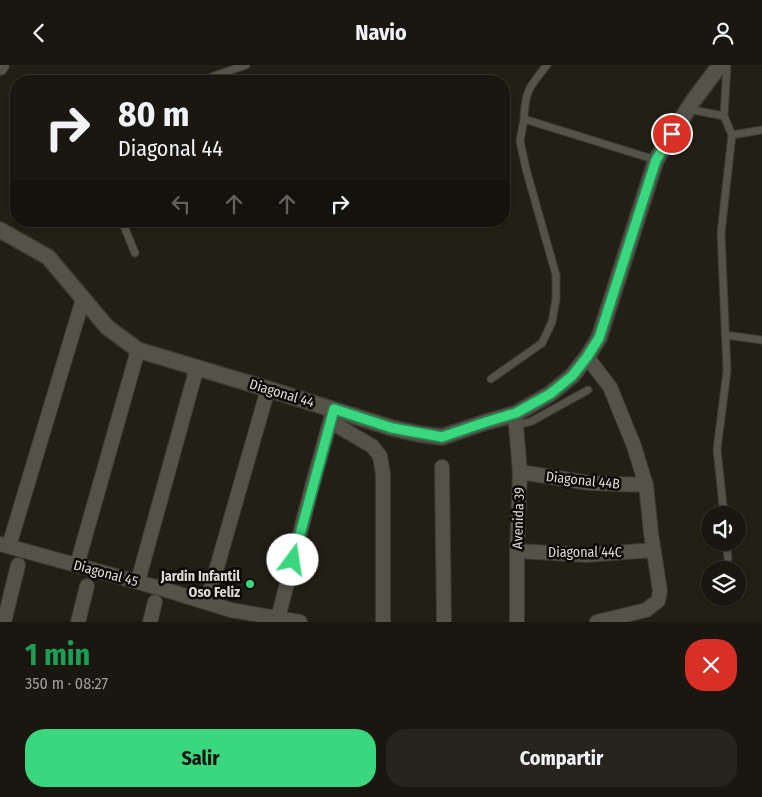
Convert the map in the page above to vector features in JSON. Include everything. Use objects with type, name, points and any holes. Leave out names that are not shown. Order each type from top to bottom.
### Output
[{"type":"main road","name":"Diagonal 44","points":[[0,230],[48,257],[107,327],[138,350],[268,389],[332,416],[442,437],[486,422],[516,419],[572,376],[587,357],[599,338],[656,160],[688,109],[720,65]]},
{"type":"street","points":[[0,69],[2,65]]},
{"type":"street","points":[[4,545],[83,299]]},
{"type":"street","points":[[77,565],[138,350]]},
{"type":"street","points":[[587,357],[610,387],[634,445],[646,485],[660,591],[658,601],[646,610],[597,622]]},
{"type":"street","points":[[138,581],[197,367]]},
{"type":"street","points":[[207,602],[268,389]]},
{"type":"street","points":[[278,617],[332,416],[372,446],[380,456],[383,474],[383,622]]},
{"type":"street","name":"Avenida 39","points":[[516,419],[520,472],[517,622]]},
{"type":"street","points":[[442,467],[444,622]]},
{"type":"street","name":"Diagonal 44B","points":[[520,472],[589,483],[646,485]]},
{"type":"street","name":"Diagonal 45","points":[[4,545],[138,581],[231,610],[300,622]]},
{"type":"street","name":"Diagonal 44C","points":[[517,551],[586,555],[654,550]]},
{"type":"street","points":[[4,622],[18,565]]},
{"type":"street","points":[[78,622],[87,586]]},
{"type":"street","points":[[150,622],[155,602]]},
{"type":"lane","points":[[217,75],[246,65]]},
{"type":"lane","points":[[491,379],[542,343],[552,322],[556,299],[556,275],[520,141],[525,101],[530,86],[547,65]]},
{"type":"lane","points":[[723,506],[717,449],[727,371],[720,233],[732,135],[724,116],[727,65]]},
{"type":"lane","points":[[688,109],[724,116]]},
{"type":"lane","points":[[524,119],[656,160]]},
{"type":"lane","points":[[732,135],[762,130]]},
{"type":"lane","points":[[124,227],[134,253]]},
{"type":"lane","points":[[725,335],[762,340]]},
{"type":"lane","points":[[516,419],[532,421],[588,390]]},
{"type":"lane","points":[[727,551],[728,558]]},
{"type":"place","name":"Jardin Infantil Oso Feliz","points":[[250,584]]},
{"type":"route","points":[[293,560],[334,409],[392,428],[442,437],[516,413],[550,394],[572,376],[599,338],[656,160],[672,134]]}]
